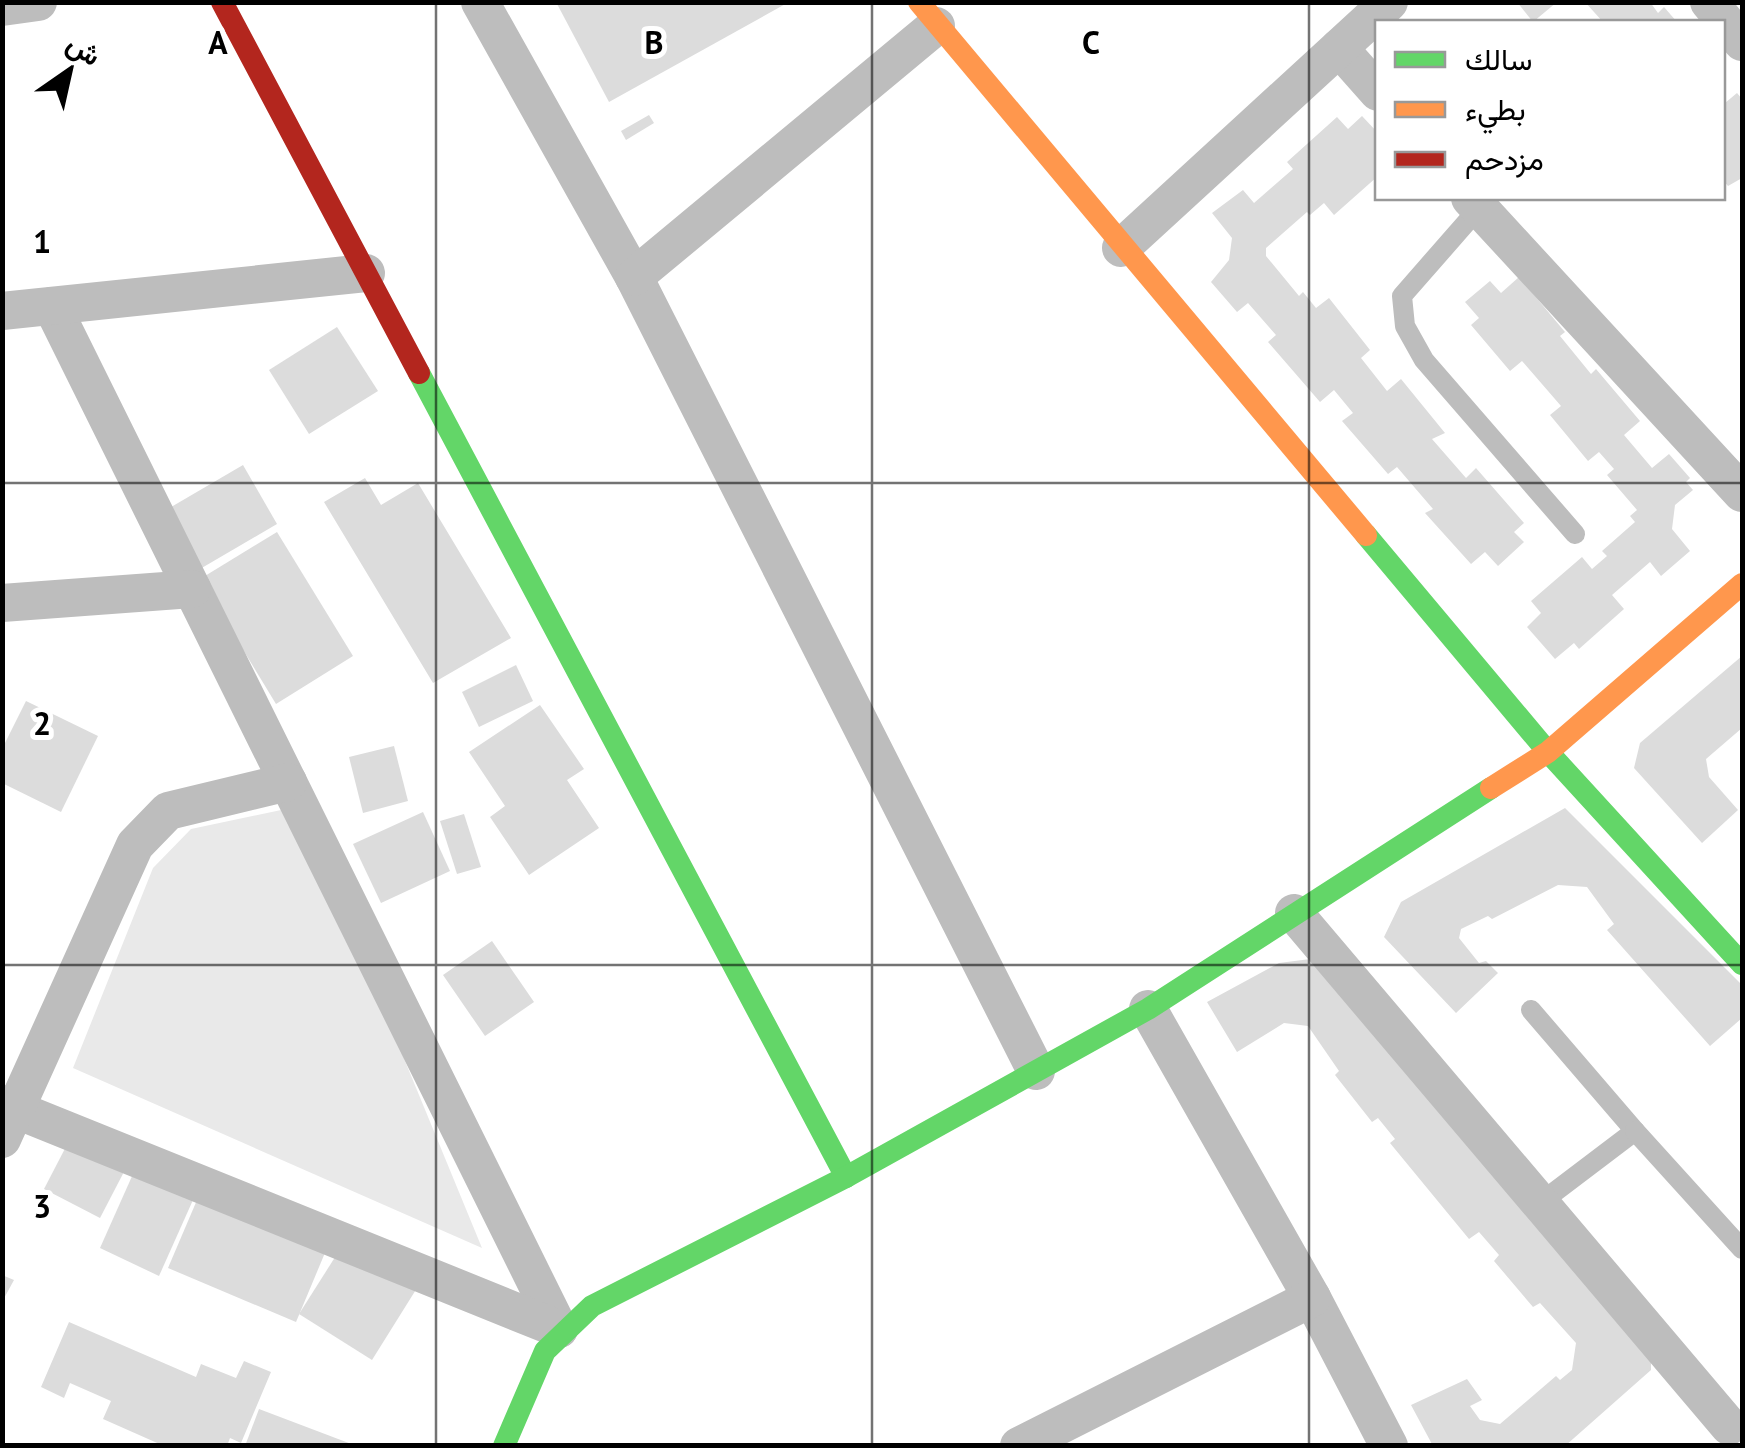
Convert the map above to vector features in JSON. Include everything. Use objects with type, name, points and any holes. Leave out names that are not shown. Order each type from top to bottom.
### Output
[{"type":"street","points":[[2,7],[38,2]]},
{"type":"street","points":[[222,2],[846,1177]]},
{"type":"street","points":[[480,2],[634,277],[1036,1071]]},
{"type":"street","points":[[1121,248],[1388,2]]},
{"type":"street","points":[[634,277],[927,14],[1548,752],[1742,964]]},
{"type":"street","points":[[1725,21],[1742,42]]},
{"type":"street","points":[[1339,48],[1375,89]]},
{"type":"street","points":[[1475,203],[1742,493]]},
{"type":"street","points":[[2,311],[366,273]]},
{"type":"street","points":[[52,306],[559,1329]]},
{"type":"street","points":[[504,1446],[537,1362],[559,1329],[592,1306],[846,1177],[1148,1009],[1548,752],[1742,584]]},
{"type":"street","points":[[2,603],[192,589]]},
{"type":"street","points":[[288,782],[168,811],[135,845],[7,1118],[559,1329]]},
{"type":"street","points":[[1294,912],[1724,1428]]},
{"type":"street","points":[[1148,1009],[1312,1298],[1389,1446]]},
{"type":"street","points":[[1019,1446],[1312,1298]]},
{"type":"lane","points":[[1475,203],[1402,296],[1405,326],[1424,360],[1575,534]]},
{"type":"lane","points":[[1532,1010],[1742,1249]]},
{"type":"lane","points":[[1540,1203],[1635,1131]]},
{"type":"shaded area","points":[[300,806],[482,1248],[73,1068],[153,868],[191,829]]},
{"type":"building","points":[[556,2],[789,2],[609,102]]},
{"type":"building","points":[[1517,2],[1557,2],[1535,20]]},
{"type":"building","points":[[1585,2],[1650,2],[1658,13],[1664,7],[1675,20],[1601,20]]},
{"type":"building","points":[[1737,93],[1742,99],[1742,178],[1728,186],[1725,182],[1725,103]]},
{"type":"building","points":[[649,115],[654,123],[626,140],[621,131]]},
{"type":"building","points":[[1362,116],[1375,130],[1375,179],[1334,215],[1324,203],[1310,215],[1307,212],[1266,248],[1266,256],[1299,296],[1303,292],[1316,308],[1329,298],[1370,350],[1361,358],[1387,391],[1401,379],[1445,433],[1432,439],[1466,478],[1476,468],[1524,523],[1514,532],[1524,542],[1498,566],[1485,552],[1471,564],[1425,513],[1433,509],[1397,467],[1388,474],[1342,421],[1353,413],[1334,390],[1320,402],[1268,342],[1276,335],[1248,303],[1237,312],[1211,282],[1229,260],[1232,238],[1212,213],[1243,190],[1254,203],[1293,169],[1287,162],[1337,117],[1348,129]]},
{"type":"building","points":[[1519,277],[1565,332],[1560,336],[1591,374],[1596,369],[1640,421],[1624,435],[1652,468],[1669,454],[1690,478],[1686,482],[1693,490],[1675,505],[1672,529],[1690,551],[1661,576],[1650,562],[1612,595],[1624,609],[1579,649],[1574,643],[1555,659],[1527,627],[1541,613],[1531,601],[1582,557],[1592,569],[1607,556],[1602,551],[1635,522],[1630,516],[1637,510],[1607,475],[1614,469],[1599,452],[1588,461],[1550,415],[1561,406],[1522,361],[1510,371],[1471,325],[1479,318],[1465,302],[1490,281],[1501,293]]},
{"type":"building","points":[[337,327],[378,391],[309,434],[269,370]]},
{"type":"building","points":[[243,465],[277,524],[200,569],[166,510]]},
{"type":"building","points":[[365,478],[381,505],[418,483],[511,638],[433,683],[324,502]]},
{"type":"building","points":[[277,532],[353,656],[276,704],[200,579]]},
{"type":"building","points":[[1742,656],[1742,728],[1706,759],[1709,777],[1738,810],[1702,843],[1634,768],[1640,743]]},
{"type":"building","points":[[516,665],[533,701],[479,727],[462,692]]},
{"type":"building","points":[[26,701],[98,736],[61,812],[2,783],[2,749]]},
{"type":"building","points":[[540,705],[584,769],[567,780],[599,828],[529,875],[490,817],[505,806],[469,752]]},
{"type":"building","points":[[394,746],[408,801],[363,813],[349,757]]},
{"type":"building","points":[[1565,808],[1742,985],[1742,1018],[1710,1046],[1607,930],[1614,924],[1587,887],[1558,885],[1492,919],[1488,916],[1461,929],[1459,938],[1479,963],[1486,961],[1498,973],[1456,1013],[1384,937],[1401,902]]},
{"type":"building","points":[[423,812],[450,871],[381,903],[353,844]]},
{"type":"building","points":[[464,814],[481,867],[457,874],[440,821]]},
{"type":"building","points":[[492,941],[534,1002],[485,1036],[443,975]]},
{"type":"building","points":[[1318,958],[1651,1345],[1651,1370],[1565,1446],[1433,1446],[1411,1405],[1467,1379],[1482,1400],[1470,1406],[1480,1420],[1500,1424],[1556,1376],[1560,1380],[1572,1370],[1576,1343],[1540,1303],[1533,1307],[1494,1261],[1499,1255],[1479,1232],[1469,1239],[1390,1143],[1395,1139],[1378,1118],[1372,1122],[1335,1075],[1339,1071],[1308,1026],[1284,1023],[1237,1052],[1207,1002],[1279,963]]},
{"type":"building","points":[[71,1137],[127,1166],[100,1218],[44,1189]]},
{"type":"building","points":[[133,1174],[197,1191],[159,1276],[100,1248]]},
{"type":"building","points":[[200,1193],[327,1248],[296,1322],[168,1268]]},
{"type":"building","points":[[344,1243],[417,1288],[372,1360],[299,1314]]},
{"type":"building","points":[[2,1275],[14,1280],[2,1302]]},
{"type":"building","points":[[69,1322],[196,1377],[201,1364],[236,1378],[244,1361],[271,1372],[241,1443],[230,1438],[227,1446],[164,1446],[103,1419],[111,1401],[70,1383],[64,1398],[41,1387]]},
{"type":"building","points":[[259,1409],[354,1445],[354,1446],[245,1446]]},
{"type":"traffic: fast","points":[[419,373],[846,1177]]},
{"type":"traffic: fast","points":[[1366,535],[1548,752],[1742,964]]},
{"type":"traffic: fast","points":[[504,1446],[545,1351],[592,1306],[846,1177],[1148,1009],[1491,788]]},
{"type":"traffic: slow","points":[[919,2],[1366,535]]},
{"type":"traffic: slow","points":[[1491,788],[1548,752],[1742,584]]},
{"type":"traffic: jam","points":[[222,2],[419,373]]}]
